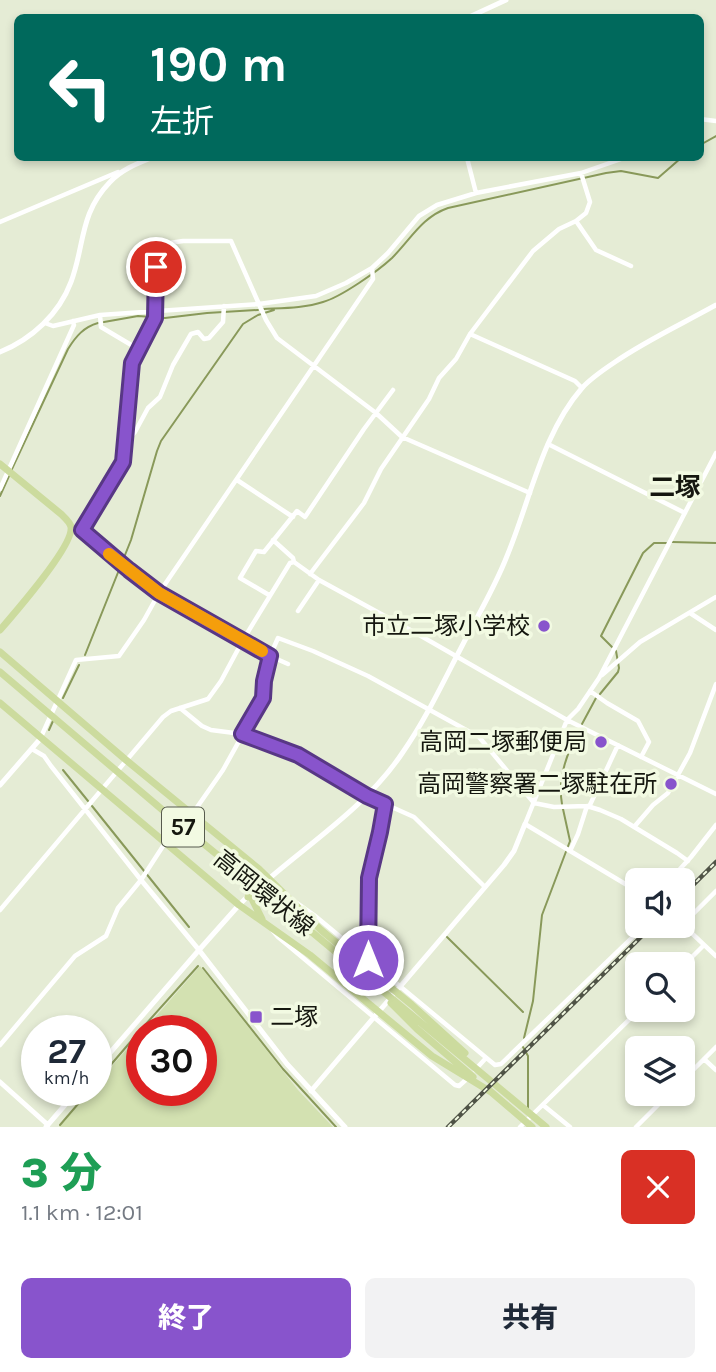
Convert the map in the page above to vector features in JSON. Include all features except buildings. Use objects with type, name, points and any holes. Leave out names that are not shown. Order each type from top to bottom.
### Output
[{"type":"main road","points":[[0,464],[61,514],[71,528],[71,534],[62,550],[28,598],[0,630]]},
{"type":"main road","name":"57","points":[[0,652],[259,869],[371,977]]},
{"type":"main road","points":[[0,659],[12,662]]},
{"type":"main road","name":"高岡環状線","points":[[0,672],[162,810],[371,977],[546,1127]]},
{"type":"main road","name":"57","points":[[1,703],[239,905],[310,956],[432,1056],[491,1092]]},
{"type":"main road","points":[[229,844],[250,883],[252,899],[267,924]]},
{"type":"main road","name":"高岡環状線","points":[[371,977],[416,1029],[532,1127]]},
{"type":"street","points":[[476,14],[506,0]]},
{"type":"street","points":[[0,222],[145,161]]},
{"type":"street","points":[[468,161],[476,193]]},
{"type":"street","points":[[45,323],[53,326],[100,315],[316,296],[372,268],[419,216],[437,205],[476,193],[581,173],[615,161]]},
{"type":"street","points":[[0,352],[18,344],[45,323],[63,298],[72,281],[84,226],[94,202],[111,180],[126,169]]},
{"type":"street","points":[[310,574],[364,503],[381,470],[429,399],[439,378],[456,359],[470,334],[533,251],[559,229],[586,213],[590,202],[581,173]]},
{"type":"street","points":[[576,221],[596,250],[631,266]]},
{"type":"street","points":[[82,530],[123,462],[132,363],[156,312],[156,245],[183,241],[231,241],[266,320],[277,338],[376,413],[402,437],[530,493]]},
{"type":"street","points":[[0,785],[41,738],[76,660],[119,656],[373,279],[372,268]]},
{"type":"street","points":[[112,1051],[239,905],[367,796],[395,765],[429,709],[507,558],[548,444],[561,415],[582,388],[625,355],[716,305]]},
{"type":"street","points":[[124,443],[135,432],[148,408],[160,397],[173,365],[191,334],[198,332],[204,339],[209,338],[223,322],[223,306]]},
{"type":"street","points":[[100,315],[101,327],[138,349]]},
{"type":"street","points":[[0,489],[74,321]]},
{"type":"street","points":[[470,334],[575,381],[582,388]]},
{"type":"street","points":[[269,595],[240,578],[256,551],[264,552],[297,512],[305,517],[393,390]]},
{"type":"street","points":[[548,444],[685,513]]},
{"type":"street","points":[[311,1091],[514,851],[567,720],[599,678],[716,453]]},
{"type":"street","points":[[237,480],[293,517]]},
{"type":"street","points":[[71,528],[82,530],[159,593],[288,664]]},
{"type":"street","points":[[273,540],[294,562],[319,580],[567,720],[716,794]]},
{"type":"street","points":[[0,910],[163,717],[171,711],[208,699],[221,681],[269,595],[290,563],[294,562]]},
{"type":"street","points":[[298,611],[319,580]]},
{"type":"street","points":[[599,678],[640,642],[716,597]]},
{"type":"street","points":[[690,613],[716,630]]},
{"type":"street","points":[[0,1045],[75,956],[106,936],[118,908],[141,880],[165,843],[193,813],[223,770],[263,698],[270,656],[278,638],[368,676],[478,737],[534,803],[554,807],[588,807],[621,819],[688,861]]},
{"type":"street","points":[[634,827],[653,805],[668,793],[690,753],[716,684]]},
{"type":"street","points":[[590,691],[638,721],[649,742],[641,757]]},
{"type":"street","points":[[180,708],[211,730],[242,734],[298,755],[367,796],[414,817],[485,887]]},
{"type":"street","points":[[570,851],[618,745]]},
{"type":"street","points":[[32,749],[44,756],[280,1056],[345,1127]]},
{"type":"street","points":[[368,960],[369,878],[385,804]]},
{"type":"street","points":[[525,824],[625,884]]},
{"type":"street","points":[[681,868],[716,825]]},
{"type":"street","points":[[695,912],[716,891]]},
{"type":"street","points":[[288,897],[314,915],[495,1065],[501,1064],[632,938]]},
{"type":"street","points":[[267,924],[278,937],[455,1085],[463,1084],[486,1058]]},
{"type":"street","points":[[695,936],[716,956]]},
{"type":"street","points":[[695,954],[704,945]]},
{"type":"street","points":[[520,1127],[627,1022]]},
{"type":"street","points":[[418,1055],[444,1023]]},
{"type":"street","points":[[695,1068],[716,1047]]},
{"type":"street","points":[[704,1059],[716,1070]]},
{"type":"street","points":[[0,1082],[47,1126],[64,1106]]},
{"type":"street","points":[[543,1105],[570,1127]]},
{"type":"street","points":[[636,1127],[657,1106]]},
{"type":"green space","points":[[200,966],[298,1090],[333,1127],[59,1127],[77,1106],[112,1106],[112,1066],[126,1050],[126,1106],[217,1106],[217,1015],[157,1015]]},
{"type":"waterway","points":[[704,143],[716,136]]},
{"type":"waterway","points":[[264,309],[309,305],[339,295],[386,263],[424,223],[448,208],[606,173],[621,171],[658,178],[678,161]]},
{"type":"waterway","points":[[104,322],[138,316],[165,318],[258,310]]},
{"type":"waterway","points":[[85,655],[131,540],[161,441],[243,324],[274,310]]},
{"type":"waterway","points":[[11,471],[68,349],[81,333],[98,323]]},
{"type":"waterway","points":[[0,496],[9,476]]},
{"type":"waterway","points":[[672,542],[716,543]]},
{"type":"waterway","points":[[612,647],[601,636],[643,553],[654,543],[666,543]]},
{"type":"waterway","points":[[600,694],[618,672],[616,651]]},
{"type":"waterway","points":[[63,698],[79,665]]},
{"type":"waterway","points":[[582,724],[596,698]]},
{"type":"waterway","points":[[49,730],[53,721]]},
{"type":"waterway","points":[[562,804],[562,774],[579,729]]},
{"type":"waterway","points":[[63,770],[88,801]]},
{"type":"waterway","points":[[92,806],[189,927]]},
{"type":"waterway","points":[[524,1038],[533,1001],[542,915],[570,841],[563,809]]},
{"type":"waterway","points":[[447,937],[523,1012]]},
{"type":"waterway","points":[[112,1063],[198,966]]},
{"type":"waterway","points":[[203,968],[283,1069],[336,1127]]},
{"type":"waterway","points":[[523,1047],[528,1056],[528,1110]]},
{"type":"waterway","points":[[60,1125],[76,1106]]},
{"type":"railway","points":[[695,883],[716,862]]},
{"type":"railway","points":[[448,1127],[640,938]]},
{"type":"slow traffic","points":[[109,554],[159,593],[262,651]]},
{"type":"place","name":"市立二塚小学校","points":[[544,626]]},
{"type":"place","name":"高岡二塚郵便局","points":[[601,742]]},
{"type":"place","name":"高岡警察署二塚駐在所","points":[[671,784]]},
{"type":"place","name":"二塚","points":[[256,1017]]},
{"type":"district","name":"二塚","points":[[675,487]]},
{"type":"route","points":[[156,267],[155,318],[132,363],[123,462],[82,530],[159,593],[270,656],[263,698],[242,734],[298,755],[385,804],[369,878],[368,960]]}]
